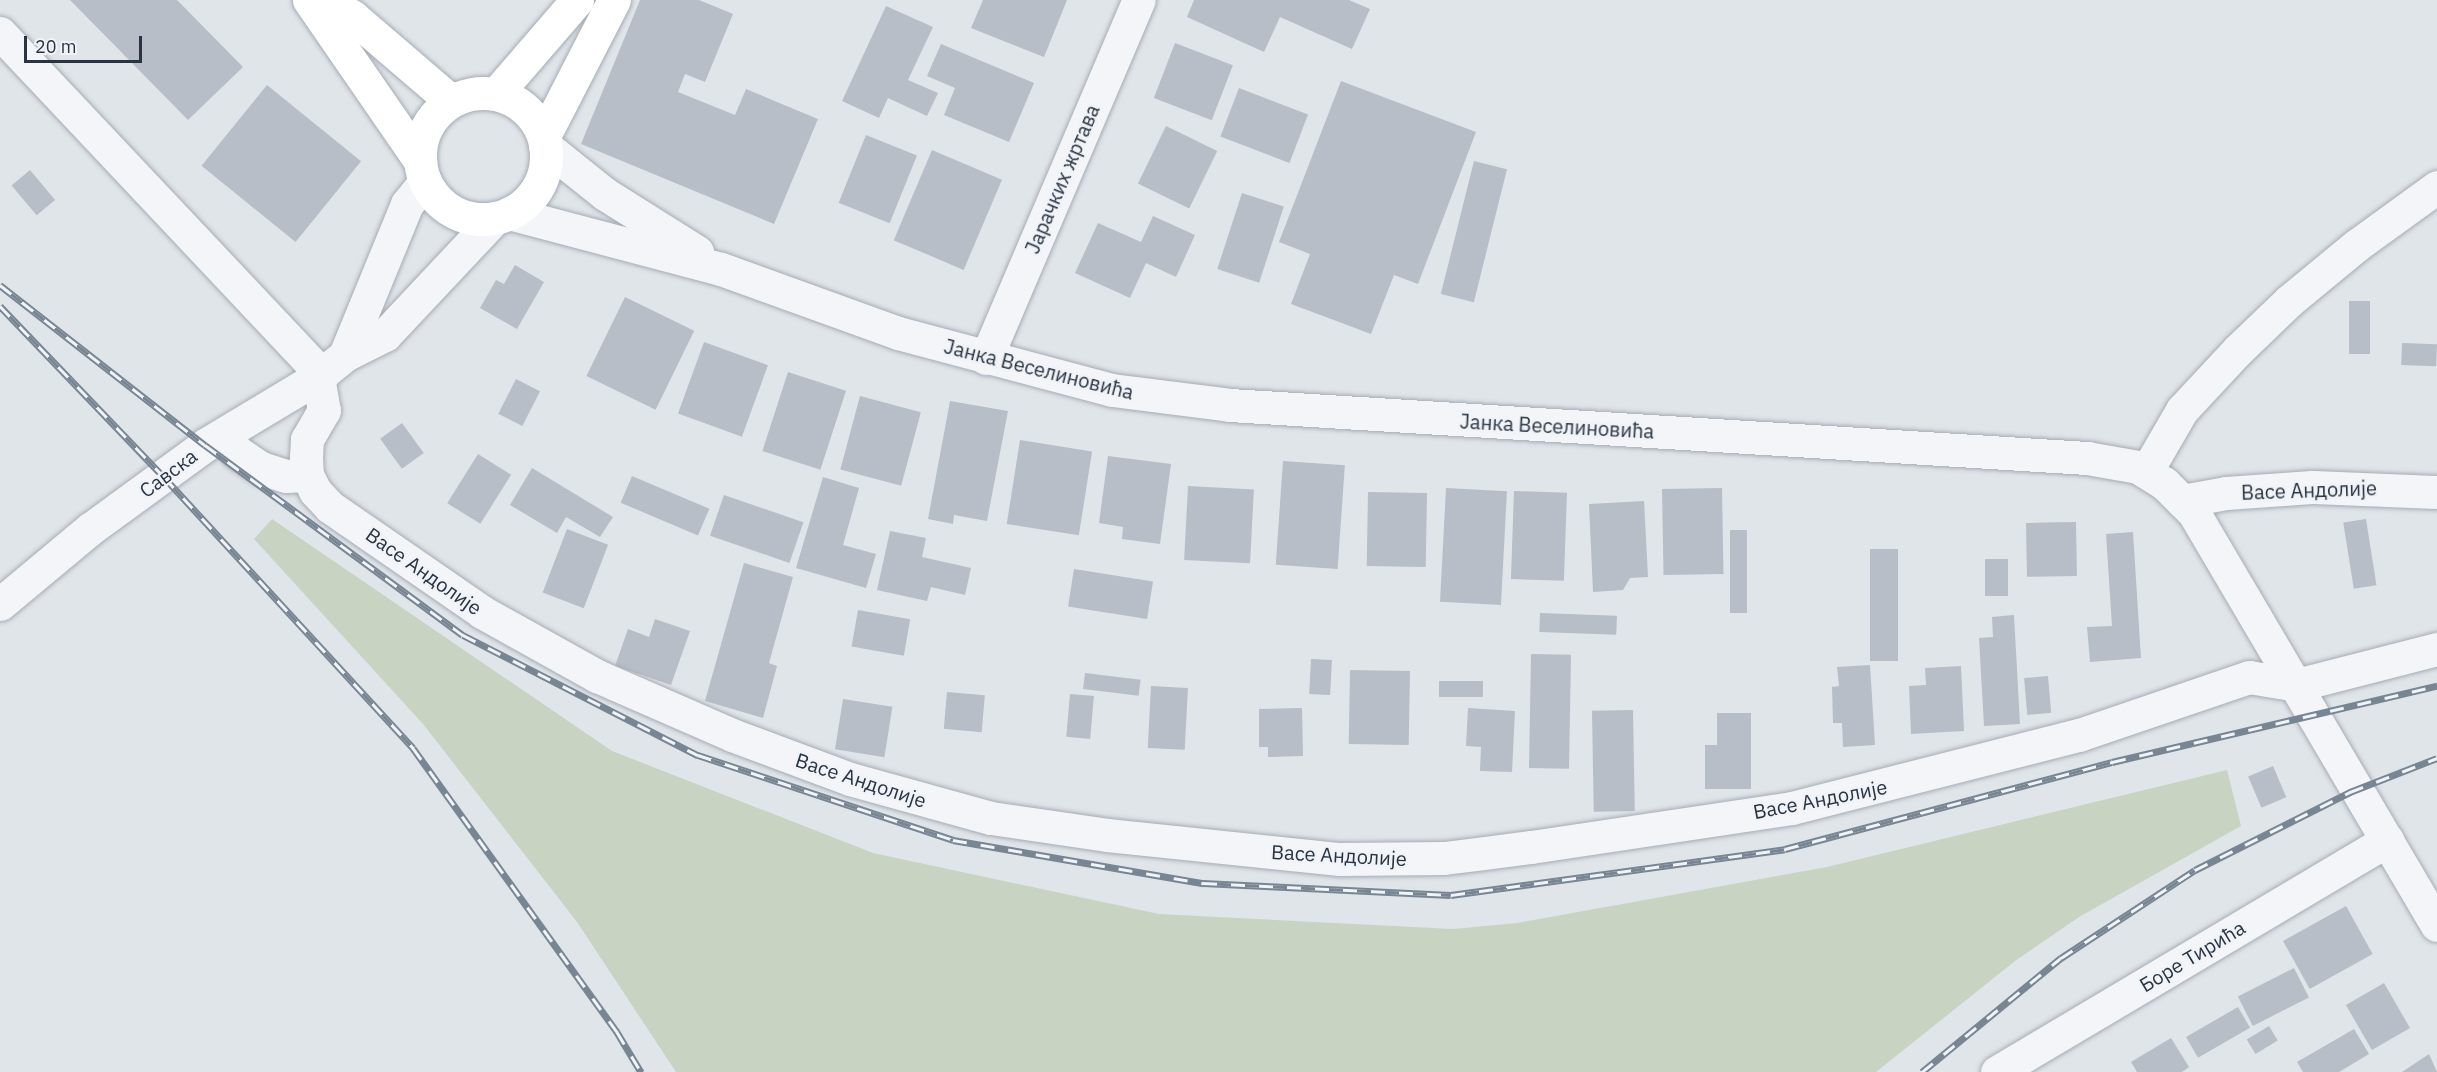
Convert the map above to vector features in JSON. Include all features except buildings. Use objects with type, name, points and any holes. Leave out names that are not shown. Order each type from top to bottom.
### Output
[{"type":"main road","points":[[309,0],[423,171],[437,198],[454,212],[474,218],[502,215],[536,189],[544,173],[544,141],[534,118],[520,104],[496,94],[481,92],[451,101],[427,127],[423,171]]},
{"type":"main road","points":[[324,0],[353,17],[451,101]]},
{"type":"main road","points":[[496,94],[578,0]]},
{"type":"main road","points":[[544,141],[615,0]]},
{"type":"street","name":"Јарачких жртава","points":[[986,358],[1139,0]]},
{"type":"street","points":[[0,33],[328,369]]},
{"type":"street","name":"Јанка Веселиновића","points":[[544,141],[605,194],[721,268]]},
{"type":"street","points":[[225,435],[237,453],[261,468],[286,476],[307,475],[307,439],[324,410],[328,369],[423,171]]},
{"type":"street","points":[[2146,472],[2182,410],[2238,350],[2289,301],[2357,245],[2437,187]]},
{"type":"street","name":"Јанка Веселиновића","points":[[502,215],[721,268],[898,333],[1112,390],[1230,405],[2087,458],[2146,472],[2194,513],[2296,685]]},
{"type":"street","name":"Савска","points":[[0,604],[90,529],[205,445],[225,435],[385,335],[502,215]]},
{"type":"street","name":"Васе Андолије","points":[[307,475],[315,491],[330,507],[482,612],[597,676],[732,735],[850,779],[991,818],[1220,847],[1340,859],[1444,858],[1792,808],[2079,735],[2249,677],[2296,685],[2437,649]]},
{"type":"street","name":"Васе Андолије","points":[[2182,501],[2226,493],[2312,487],[2437,492]]},
{"type":"street","points":[[2296,685],[2437,925]]},
{"type":"street","name":"Боре Тирића","points":[[1997,1072],[2387,840]]},
{"type":"green space","points":[[272,519],[612,751],[873,853],[1159,914],[1453,929],[1517,923],[1827,867],[2227,770],[2241,826],[2079,917],[2015,961],[1876,1072],[676,1072],[577,922],[423,724],[254,539]]},
{"type":"railway","points":[[0,285],[205,445],[463,635],[698,755],[953,840],[1203,883],[1451,895],[1785,849],[2112,762],[2437,686]]},
{"type":"railway","points":[[0,306],[164,477],[413,748],[617,1032],[641,1072]]},
{"type":"railway","points":[[1922,1072],[2061,958],[2195,870],[2350,792],[2437,758]]}]
